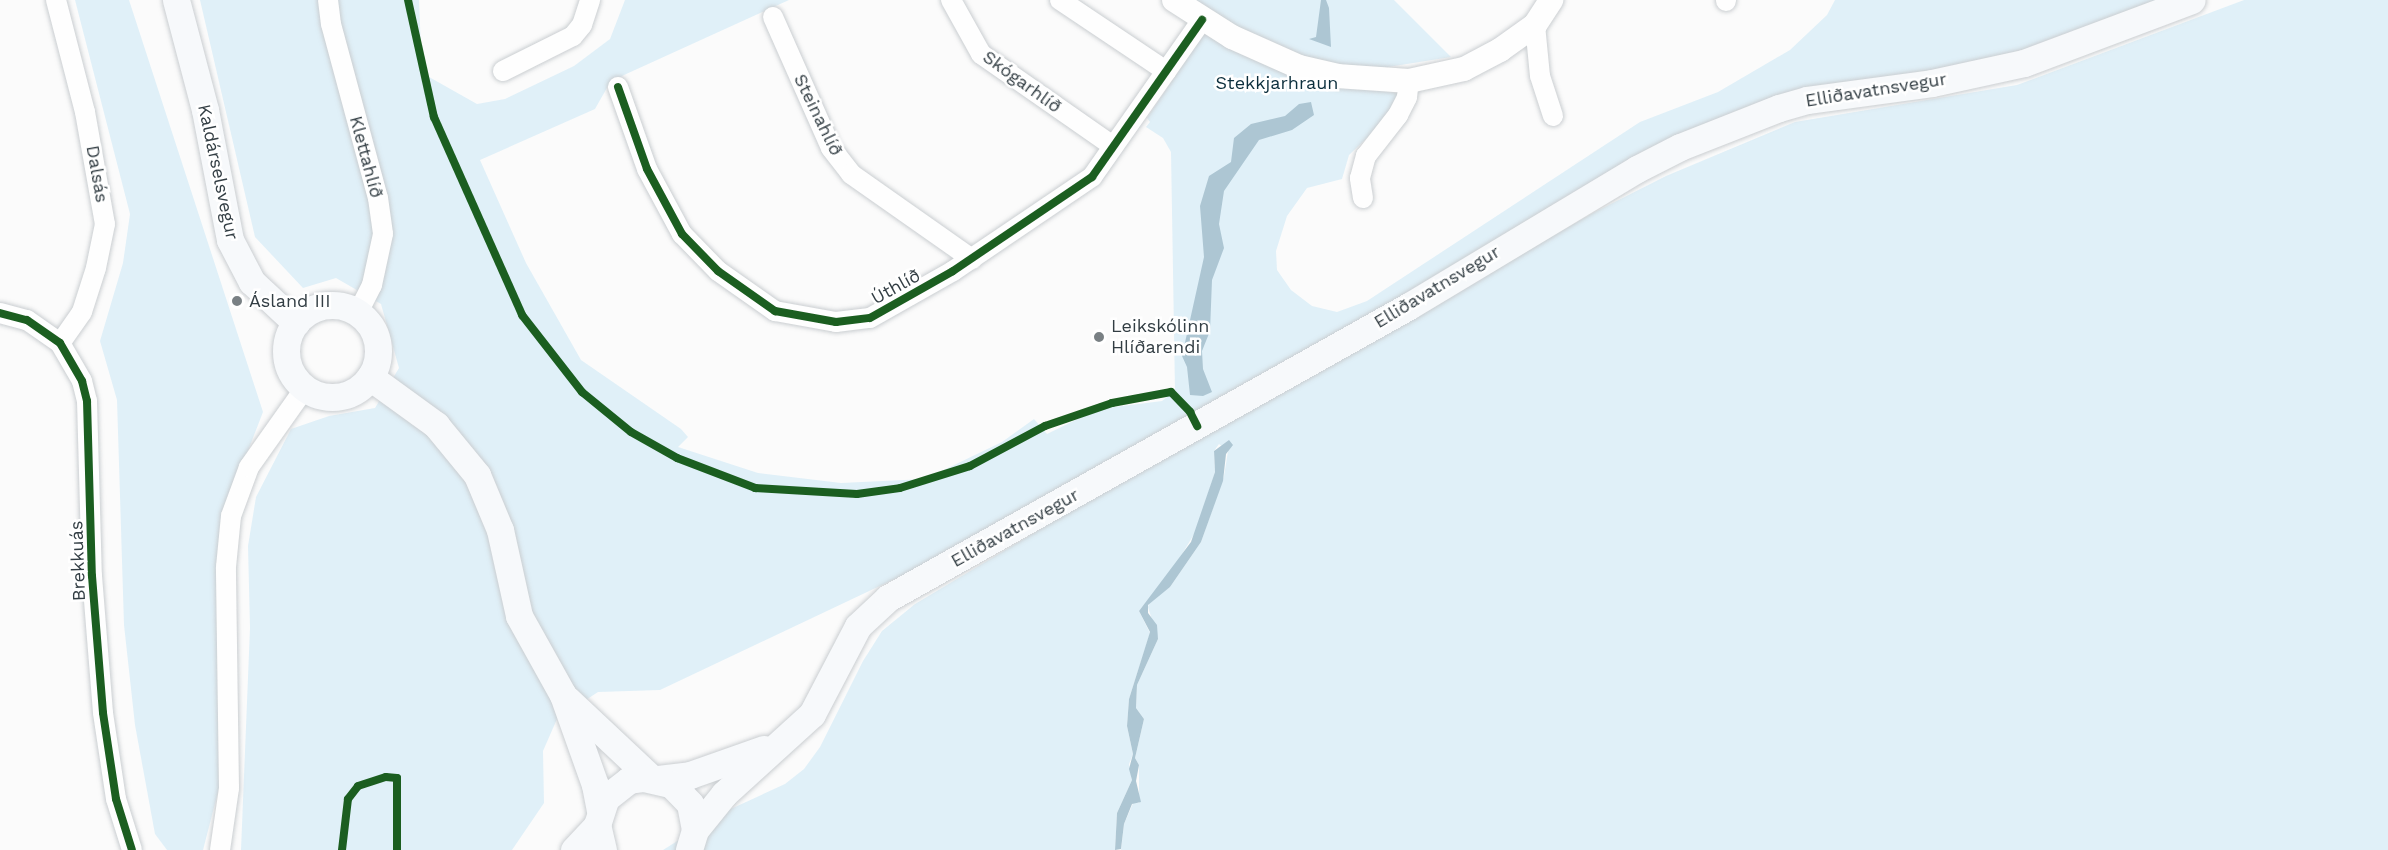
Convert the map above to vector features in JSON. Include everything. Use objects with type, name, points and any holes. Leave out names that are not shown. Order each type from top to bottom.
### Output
[{"type":"main road","name":"Kaldárselsvegur","points":[[176,0],[205,110],[230,240],[252,282],[296,323]]},
{"type":"main road","name":"Elliðavatnsvegur","points":[[691,844],[724,794],[812,714],[858,626],[888,598],[1399,312],[1637,169],[1680,147],[1779,108],[1932,83],[2024,63],[2192,0]]},
{"type":"main road","points":[[325,306],[358,312],[367,320],[378,342],[378,354],[370,377],[362,386],[340,396],[315,394],[305,388],[293,374],[287,357],[286,345],[296,323],[325,306]]},
{"type":"main road","points":[[370,377],[436,425],[477,475],[500,530],[519,615],[563,695],[595,785],[600,829]]},
{"type":"main road","points":[[563,695],[654,779],[682,793],[692,810],[691,844]]},
{"type":"main road","name":"Elliðavatnsvegur","points":[[574,850],[600,829],[616,788],[629,780],[690,775],[779,744]]},
{"type":"street","name":"Dalsás","points":[[56,0],[85,112],[105,224],[96,268],[82,312],[60,343]]},
{"type":"street","name":"Klettahlíð","points":[[328,0],[331,24],[378,198],[383,234],[372,285],[358,312]]},
{"type":"street","points":[[503,71],[573,36],[582,25],[590,0]]},
{"type":"street","name":"Skógarhlíð","points":[[951,0],[981,54],[1113,146]]},
{"type":"street","points":[[1060,0],[1166,71]]},
{"type":"street","points":[[1174,0],[1202,20],[1299,67],[1337,76],[1409,81],[1464,69],[1517,39],[1535,25],[1551,0]]},
{"type":"street","name":"Steinahlíð","points":[[773,17],[831,148],[851,174],[972,259]]},
{"type":"street","name":"Úthlíð","points":[[618,87],[646,169],[682,234],[718,271],[775,311],[836,322],[870,318],[972,259],[1092,177],[1202,20]]},
{"type":"street","points":[[1535,25],[1540,76],[1553,116]]},
{"type":"street","points":[[1363,198],[1360,178],[1366,156],[1398,115],[1407,96],[1409,81]]},
{"type":"street","name":"Brekkuás","points":[[0,313],[27,320],[60,343],[82,381],[90,418],[92,576],[103,713],[116,799],[132,850]]},
{"type":"street","points":[[220,850],[229,788],[226,567],[231,516],[249,467],[305,388]]},
{"type":"green space","points":[[75,0],[129,0],[263,412],[225,510],[216,567],[219,788],[203,850],[167,850],[155,834],[135,725],[124,625],[117,400],[100,341],[123,263],[130,214]]},
{"type":"green space","name":"Stekkjarhraun","points":[[200,0],[419,0],[422,73],[477,104],[505,99],[574,66],[610,39],[625,0],[789,0],[624,75],[608,86],[595,109],[480,160],[526,263],[581,360],[681,429],[688,437],[678,447],[758,473],[841,483],[925,479],[1002,442],[1034,419],[1047,434],[1098,409],[1162,401],[1175,391],[1171,152],[1163,138],[1146,127],[1150,122],[1147,118],[1203,35],[1209,35],[1192,0],[1394,0],[1451,57],[1388,67],[1387,92],[1397,93],[1399,101],[1391,115],[1349,155],[1342,179],[1307,188],[1287,216],[1276,251],[1277,270],[1291,290],[1312,306],[1337,312],[1367,301],[1640,122],[1718,92],[1790,50],[1827,15],[1835,0],[2192,0],[2053,52],[1745,121],[960,548],[660,690],[598,692],[557,719],[543,751],[544,803],[512,850],[241,850],[250,628],[248,546],[256,497],[291,429],[329,416],[375,408],[399,368],[381,304],[336,278],[303,288],[255,237]]},
{"type":"green space","points":[[2244,0],[2388,0],[2388,850],[1121,850],[1124,824],[1134,801],[1139,803],[1139,765],[1135,758],[1144,719],[1136,708],[1137,685],[1158,639],[1148,607],[1150,601],[1170,587],[1201,542],[1224,476],[1228,451],[1219,444],[1214,451],[1215,472],[1196,531],[1173,569],[1139,611],[1150,633],[1129,699],[1127,726],[1133,754],[1129,764],[1132,780],[1117,813],[1115,850],[663,850],[722,813],[785,784],[804,769],[820,747],[863,661],[882,631],[915,604],[1230,416],[1595,212],[1666,176],[1795,122],[2017,85]]},
{"type":"water","points":[[1321,0],[1326,0],[1329,8],[1331,47],[1309,39],[1316,37]]},
{"type":"water","points":[[1311,102],[1314,115],[1292,130],[1259,140],[1224,191],[1219,224],[1224,248],[1212,280],[1210,331],[1202,351],[1203,369],[1212,392],[1203,396],[1190,395],[1187,367],[1182,356],[1204,257],[1200,206],[1209,176],[1231,162],[1234,138],[1251,124],[1285,116],[1299,104]]},
{"type":"water","points":[[1229,440],[1233,445],[1226,454],[1223,481],[1201,542],[1170,587],[1148,605],[1148,613],[1157,625],[1158,639],[1137,685],[1136,708],[1144,719],[1135,758],[1139,765],[1136,781],[1141,802],[1132,804],[1124,824],[1121,849],[1115,850],[1117,813],[1132,780],[1129,769],[1133,754],[1127,726],[1129,699],[1150,632],[1139,611],[1191,542],[1215,472],[1214,451]]},
{"type":"cycle path","points":[[408,0],[434,117],[522,315],[582,392],[631,432],[677,458],[755,488],[857,494],[900,488],[970,466],[1045,426],[1112,403],[1171,392],[1190,412],[1197,426]]},
{"type":"cycle path","points":[[618,87],[647,169],[682,234],[718,271],[775,311],[836,322],[870,318],[953,271],[1092,177],[1202,20]]},
{"type":"cycle path","points":[[0,313],[27,320],[60,343],[82,381],[87,401],[92,576],[103,713],[116,799],[132,850]]},
{"type":"cycle path","points":[[342,850],[348,799],[358,786],[386,777],[397,778],[397,850]]},
{"type":"place","name":"Ásland III","points":[[237,301]]},
{"type":"place","name":"Leikskólinn Hlíðarendi","points":[[1099,337]]}]
